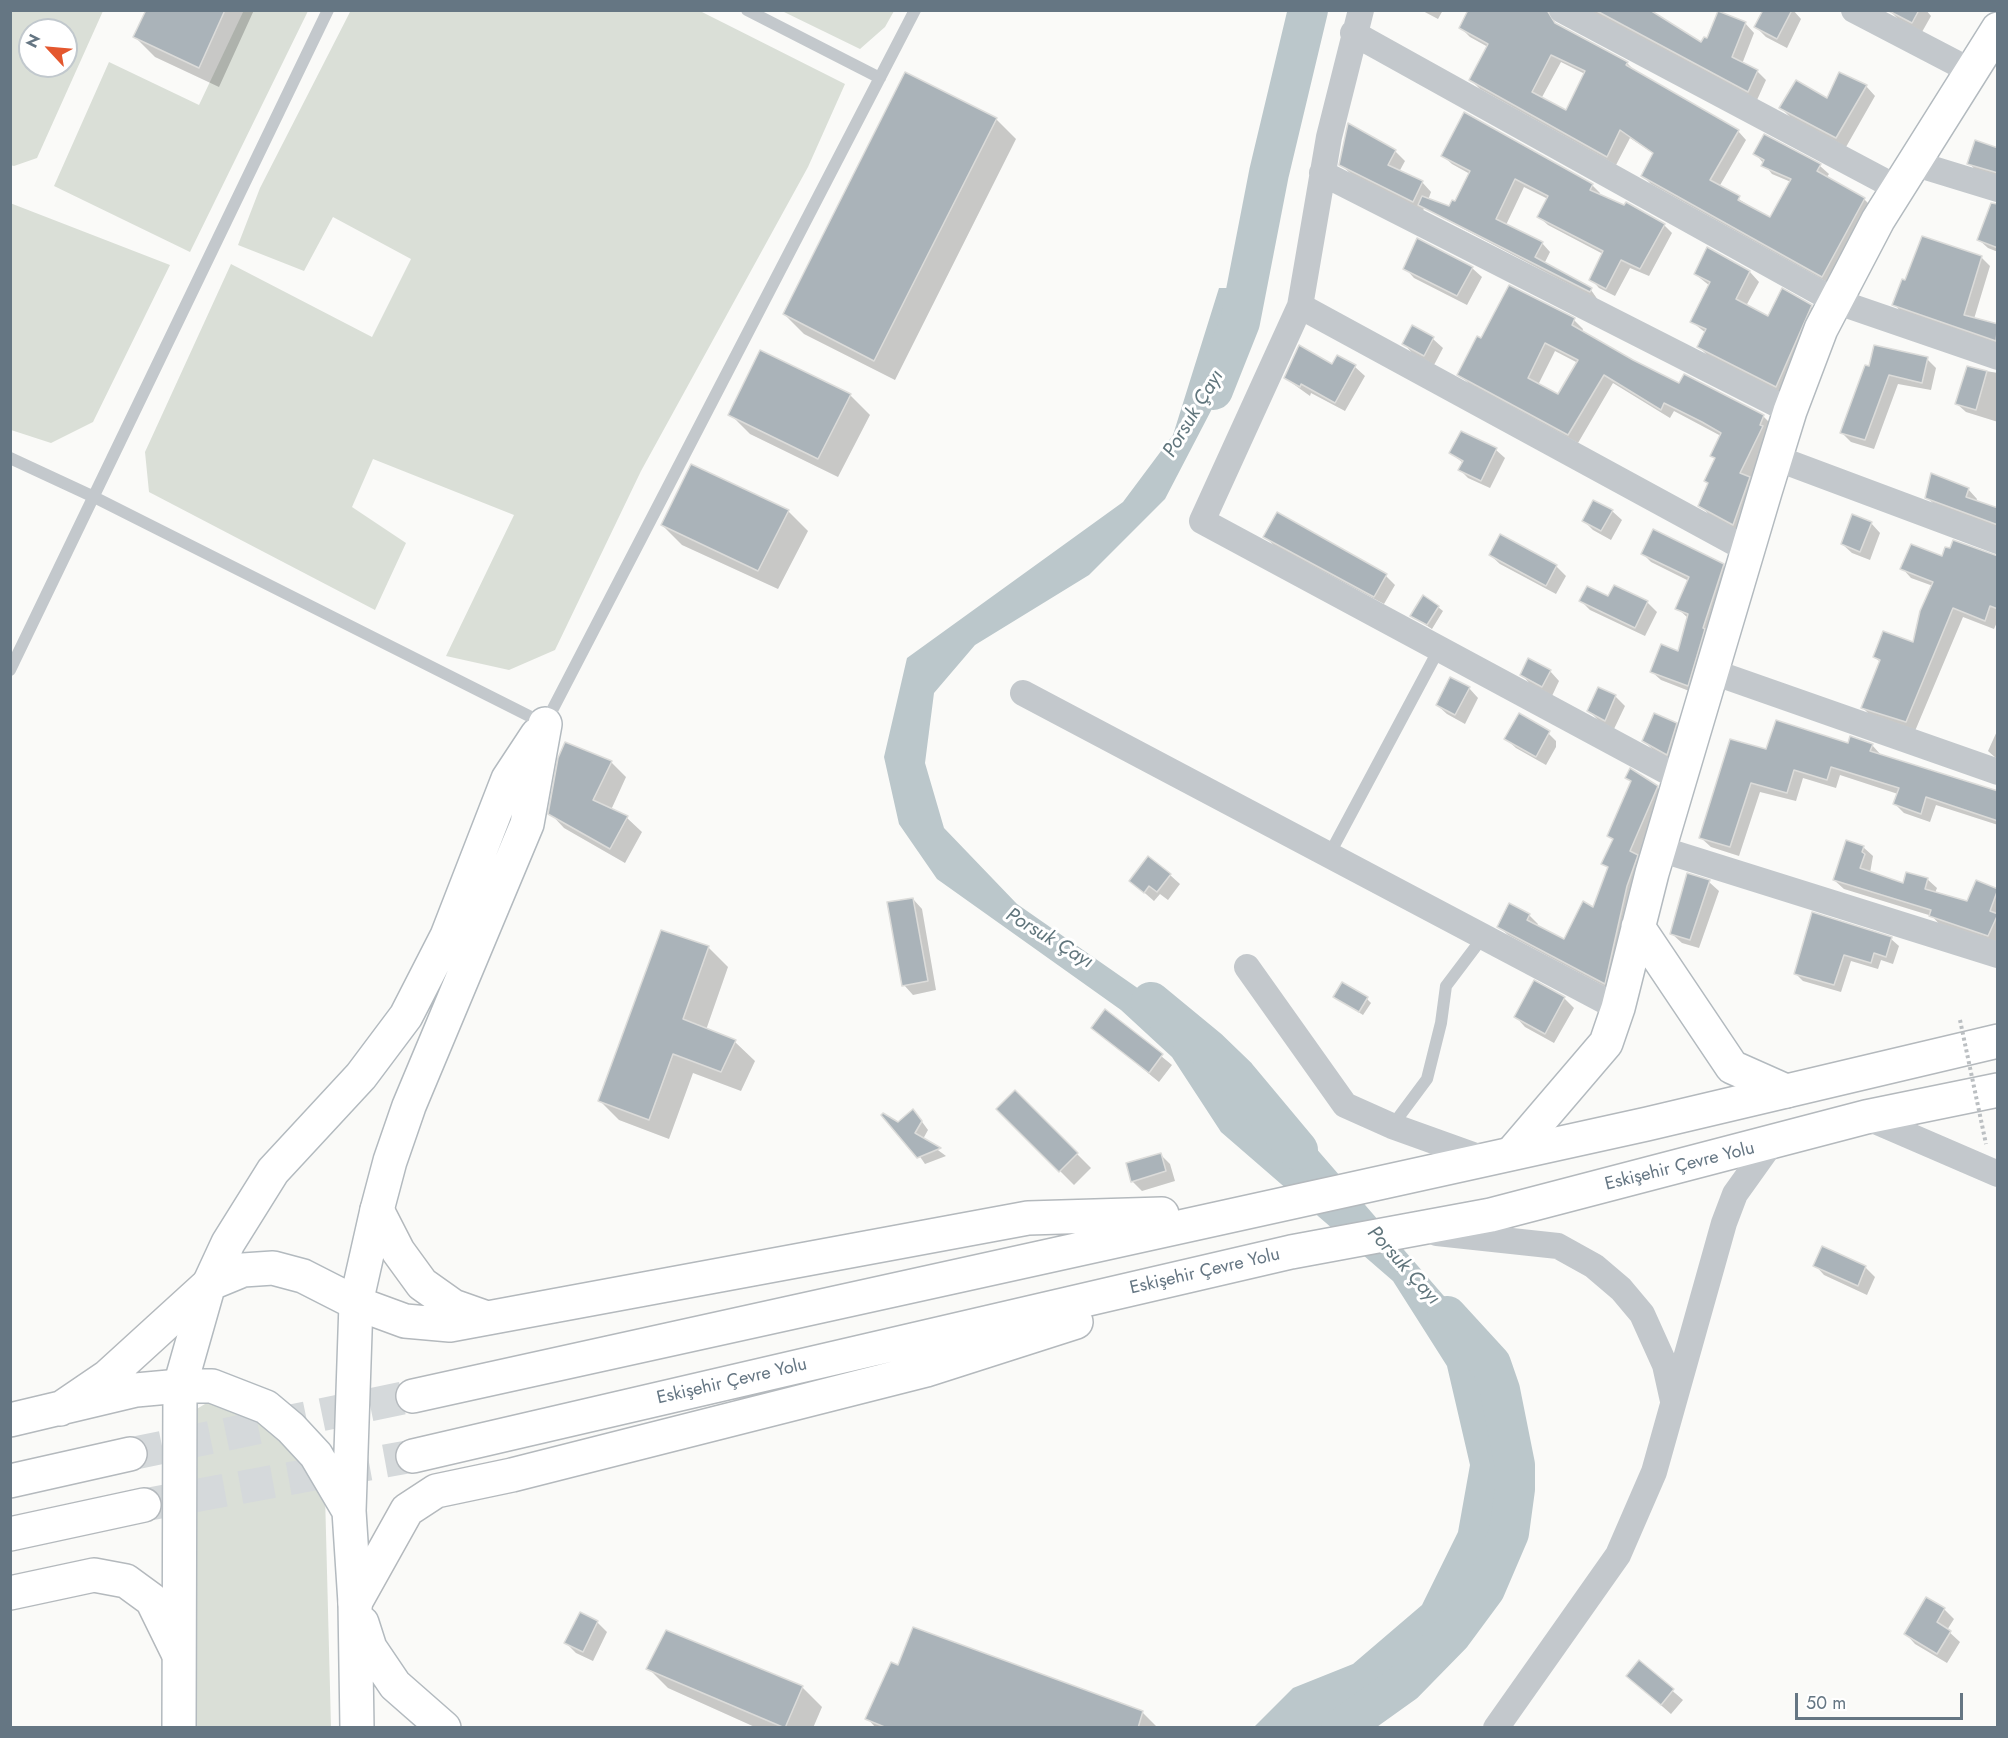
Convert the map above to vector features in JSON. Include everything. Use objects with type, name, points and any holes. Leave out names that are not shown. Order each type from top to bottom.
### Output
[{"type":"main road","points":[[1498,1156],[1606,1043],[1618,1008],[1660,849],[1790,411],[1835,300],[1905,175],[1998,28]]},
{"type":"main road","points":[[357,1728],[355,1603],[349,1511],[356,1303],[390,1161],[410,1106],[527,824],[545,724]]},
{"type":"main road","points":[[178,1723],[180,1386],[209,1284],[228,1243],[273,1171],[361,1076],[406,1016],[447,936],[508,779],[545,724]]},
{"type":"main road","points":[[1638,927],[1732,1067],[1786,1091]]},
{"type":"main road","points":[[413,1396],[1236,1212],[1498,1156],[1998,1041]]},
{"type":"main road","name":"Eskişehir Çevre Yolu","points":[[413,1456],[1291,1252],[1413,1232],[1491,1215],[1770,1145],[1866,1118],[1998,1090]]},
{"type":"main road","points":[[377,1210],[398,1251],[422,1284],[453,1306],[489,1318]]},
{"type":"main road","points":[[60,1409],[107,1377],[209,1284],[243,1270],[273,1268],[303,1276],[356,1303],[405,1321],[450,1325],[1028,1218],[1236,1212]]},
{"type":"main road","points":[[444,1728],[395,1685],[370,1648],[355,1603],[407,1510],[436,1491],[512,1475],[926,1370],[1291,1252]]},
{"type":"main road","points":[[10,1420],[136,1390],[212,1386],[266,1407],[291,1428],[316,1455],[349,1511]]},
{"type":"main road","points":[[10,1481],[130,1454]]},
{"type":"main road","points":[[10,1534],[144,1505]]},
{"type":"main road","points":[[10,1593],[94,1575],[126,1581],[152,1600],[177,1651]]},
{"type":"street","points":[[1562,10],[1905,175],[1998,189]]},
{"type":"street","points":[[1854,10],[1971,71]]},
{"type":"street","points":[[1681,779],[1202,521],[1300,306],[1322,173],[1357,22],[1835,300],[1998,357]]},
{"type":"street","points":[[1322,173],[1790,411]]},
{"type":"street","points":[[1300,306],[1748,550]]},
{"type":"street","points":[[1776,458],[1998,541]]},
{"type":"street","points":[[1713,672],[1998,772]]},
{"type":"street","points":[[1023,693],[1618,1008]]},
{"type":"street","points":[[1660,849],[1998,955]]},
{"type":"street","points":[[1247,967],[1345,1105],[1392,1126],[1498,1156]]},
{"type":"street","points":[[1866,1118],[1998,1174]]},
{"type":"street","points":[[1496,1728],[1618,1555],[1654,1472],[1674,1409],[1724,1222],[1735,1194],[1770,1145]]},
{"type":"street","points":[[1413,1232],[1558,1246],[1594,1266],[1621,1289],[1641,1314],[1665,1365],[1674,1409]]},
{"type":"lane","points":[[10,670],[328,10]]},
{"type":"lane","points":[[747,10],[880,78]]},
{"type":"lane","points":[[10,458],[94,497],[545,724],[915,10]]},
{"type":"lane","points":[[1329,855],[1439,648]]},
{"type":"lane","points":[[1392,1126],[1427,1079],[1441,1023],[1446,986],[1483,937]]},
{"type":"path","points":[[1960,1020],[1986,1144]]},
{"type":"shaded area","points":[[244,10],[308,11],[190,252],[54,186],[109,62],[199,105]]},
{"type":"shaded area","points":[[351,10],[700,11],[845,84],[808,167],[641,471],[555,650],[509,670],[446,656],[514,515],[373,459],[352,507],[406,543],[375,610],[149,492],[145,452],[231,264],[372,337],[411,259],[333,217],[304,271],[238,245],[260,188]]},
{"type":"shaded area","points":[[10,11],[103,11],[78,67],[78,18],[18,18],[18,78],[73,78],[37,158],[14,166],[10,165]]},
{"type":"shaded area","points":[[782,11],[894,11],[885,27],[860,49]]},
{"type":"shaded area","points":[[10,203],[170,265],[93,422],[51,443],[11,430]]},
{"type":"shaded area","points":[[215,1398],[247,1411],[292,1449],[325,1494],[331,1727],[197,1727],[195,1410]]},
{"type":"water","points":[[1219,288],[1244,288],[1227,380],[1165,499],[1089,575],[975,645],[934,693],[925,763],[944,828],[1017,904],[1182,1019],[1225,1079],[1308,1139],[1443,1295],[1473,1325],[1500,1400],[1504,1503],[1496,1561],[1388,1701],[1321,1727],[1254,1727],[1293,1688],[1353,1664],[1422,1605],[1458,1532],[1470,1465],[1447,1366],[1393,1281],[1221,1132],[1172,1057],[1121,1010],[937,879],[899,824],[884,757],[907,658],[1123,502],[1173,435]]},
{"type":"building","points":[[146,10],[225,10],[199,68],[133,37]]},
{"type":"building","points":[[1468,10],[1547,10],[1555,23],[1628,62],[1626,65],[1739,130],[1710,180],[1740,196],[1738,200],[1770,217],[1791,179],[1761,166],[1764,160],[1753,154],[1764,134],[1821,164],[1817,171],[1865,198],[1822,277],[1641,176],[1653,153],[1620,130],[1607,157],[1469,80],[1488,44],[1459,28]],"holes":[[[1551,55],[1585,71],[1566,110],[1532,92]]]},
{"type":"building","points":[[1595,10],[1650,10],[1701,42],[1704,37],[1707,38],[1718,11],[1746,22],[1732,57],[1758,70],[1748,92]]},
{"type":"building","points":[[1763,10],[1792,10],[1777,39],[1754,27]]},
{"type":"building","points":[[1887,10],[1919,10],[1912,23]]},
{"type":"building","points":[[905,72],[997,118],[874,361],[783,314]]},
{"type":"building","points":[[1839,72],[1867,85],[1836,138],[1779,108],[1796,80],[1827,98]]},
{"type":"building","points":[[1464,112],[1593,184],[1590,190],[1624,205],[1626,202],[1665,224],[1640,269],[1621,260],[1606,289],[1589,280],[1603,251],[1537,217],[1548,196],[1515,179],[1496,219],[1543,242],[1535,257],[1592,288],[1590,292],[1418,205],[1422,196],[1449,206],[1452,200],[1455,201],[1470,171],[1441,156]]},
{"type":"building","points":[[1348,123],[1396,150],[1388,165],[1423,181],[1413,202],[1339,165]]},
{"type":"building","points":[[1975,140],[1998,148],[1998,173],[1967,164]]},
{"type":"building","points":[[1991,203],[1998,204],[1998,248],[1977,240]]},
{"type":"building","points":[[1922,236],[1982,256],[1964,315],[1998,324],[1996,341],[1892,305],[1902,279],[1905,280]]},
{"type":"building","points":[[1417,238],[1473,267],[1457,296],[1403,269]]},
{"type":"building","points":[[1707,247],[1750,271],[1736,299],[1768,316],[1782,288],[1812,305],[1776,387],[1697,347],[1706,329],[1690,322],[1710,282],[1694,274]]},
{"type":"building","points":[[1509,285],[1575,318],[1572,325],[1633,360],[1679,383],[1684,374],[1764,415],[1760,425],[1763,426],[1740,473],[1750,477],[1733,525],[1698,506],[1708,483],[1704,481],[1715,458],[1710,456],[1721,433],[1664,403],[1661,410],[1604,375],[1568,435],[1457,375],[1477,336],[1481,338]],"holes":[[[1545,343],[1578,360],[1558,394],[1528,378]]]},
{"type":"building","points":[[1412,325],[1434,337],[1424,356],[1402,344]]},
{"type":"building","points":[[1299,345],[1332,364],[1337,355],[1356,365],[1335,403],[1301,384],[1300,387],[1284,378]]},
{"type":"building","points":[[1874,345],[1928,357],[1922,383],[1889,375],[1865,440],[1840,433],[1865,365],[1869,366]]},
{"type":"building","points":[[760,350],[851,394],[818,459],[728,415]]},
{"type":"building","points":[[1967,366],[1987,371],[1976,410],[1955,404]]},
{"type":"building","points":[[1461,431],[1497,448],[1481,481],[1458,470],[1463,461],[1449,453]]},
{"type":"building","points":[[691,464],[789,510],[758,571],[661,525]]},
{"type":"building","points":[[1931,473],[1969,488],[1966,497],[1998,508],[1998,525],[1925,498]]},
{"type":"building","points":[[1593,500],[1613,510],[1601,531],[1582,521]]},
{"type":"building","points":[[1277,512],[1387,574],[1374,597],[1263,537]]},
{"type":"building","points":[[1852,514],[1872,522],[1860,552],[1841,544]]},
{"type":"building","points":[[1653,529],[1724,564],[1703,628],[1705,629],[1688,686],[1650,672],[1661,644],[1678,651],[1688,614],[1675,609],[1689,577],[1641,554]]},
{"type":"building","points":[[1500,534],[1557,565],[1546,586],[1489,555]]},
{"type":"building","points":[[1953,540],[1998,556],[1998,609],[1990,606],[1985,621],[1953,608],[1906,722],[1861,708],[1880,660],[1873,657],[1883,631],[1913,642],[1920,611],[1933,582],[1900,569],[1911,544],[1942,556],[1945,547],[1950,548]]},
{"type":"building","points":[[1614,585],[1648,601],[1635,628],[1579,601],[1587,586],[1608,596]]},
{"type":"building","points":[[1423,595],[1439,606],[1427,625],[1410,616]]},
{"type":"building","points":[[1528,658],[1551,670],[1542,687],[1520,675]]},
{"type":"building","points":[[1450,677],[1470,687],[1455,715],[1436,705]]},
{"type":"building","points":[[1598,687],[1616,695],[1605,721],[1587,711]]},
{"type":"building","points":[[1519,713],[1550,731],[1536,757],[1504,739]]},
{"type":"building","points":[[1654,713],[1677,723],[1667,755],[1642,741]]},
{"type":"building","points":[[1776,720],[1848,743],[1850,736],[1873,744],[1870,751],[1998,791],[1998,821],[1926,797],[1921,814],[1893,804],[1899,788],[1831,767],[1827,780],[1794,770],[1787,793],[1751,783],[1730,847],[1699,838],[1730,739],[1766,749]]},
{"type":"building","points":[[565,742],[612,761],[593,800],[628,816],[610,849],[548,814],[558,758]]},
{"type":"building","points":[[1630,768],[1658,786],[1630,851],[1638,855],[1627,886],[1605,984],[1497,927],[1509,903],[1530,914],[1527,920],[1564,939],[1583,901],[1593,907],[1608,867],[1601,864],[1613,839],[1607,836],[1631,781],[1625,778]]},
{"type":"building","points":[[1846,840],[1864,846],[1862,852],[1865,854],[1860,868],[1903,883],[1906,872],[1928,878],[1925,889],[1967,901],[1976,880],[1998,889],[1990,911],[1998,914],[1988,936],[1929,916],[1931,910],[1833,880]]},
{"type":"building","points":[[1148,856],[1171,874],[1157,892],[1149,886],[1144,893],[1129,881]]},
{"type":"building","points":[[1687,873],[1710,880],[1690,940],[1670,934]]},
{"type":"building","points":[[913,898],[928,981],[902,986],[887,902]]},
{"type":"building","points":[[1812,912],[1892,937],[1886,957],[1874,953],[1871,963],[1844,955],[1834,985],[1794,974]]},
{"type":"building","points":[[661,930],[709,946],[683,1019],[736,1040],[721,1072],[673,1054],[649,1120],[598,1101]]},
{"type":"building","points":[[1534,980],[1565,997],[1545,1034],[1514,1017]]},
{"type":"building","points":[[1342,982],[1368,997],[1359,1012],[1333,997]]},
{"type":"building","points":[[1105,1009],[1163,1054],[1149,1073],[1091,1028]]},
{"type":"building","points":[[1015,1090],[1078,1153],[1059,1172],[996,1109]]},
{"type":"building","points":[[913,1109],[922,1121],[915,1133],[941,1148],[917,1158],[881,1115],[883,1113],[898,1122]]},
{"type":"building","points":[[1161,1153],[1166,1171],[1131,1182],[1126,1163]]},
{"type":"building","points":[[1822,1246],[1866,1266],[1858,1286],[1813,1266]]},
{"type":"building","points":[[1926,1597],[1945,1608],[1937,1622],[1951,1631],[1937,1654],[1904,1634]]},
{"type":"building","points":[[580,1612],[598,1621],[583,1652],[564,1643]]},
{"type":"building","points":[[913,1627],[1143,1711],[1138,1728],[887,1728],[865,1719],[891,1662],[898,1665]]},
{"type":"building","points":[[666,1630],[803,1686],[785,1728],[646,1669]]},
{"type":"building","points":[[1639,1660],[1674,1689],[1661,1705],[1626,1676]]},
{"type":"waterway","name":"Porsuk Çayı","points":[[1213,390],[1240,322],[1269,173],[1308,10]]},
{"type":"waterway","name":"Porsuk Çayı","points":[[1151,1002],[1208,1049],[1237,1077],[1298,1150]]},
{"type":"waterway","name":"Porsuk Çayı","points":[[1341,1728],[1404,1683],[1451,1635],[1485,1589],[1509,1533],[1515,1489],[1515,1465],[1500,1390],[1491,1364],[1447,1316]]},
{"type":"tunnel","points":[[130,1454],[413,1396]]},
{"type":"tunnel","points":[[144,1505],[413,1456]]}]
